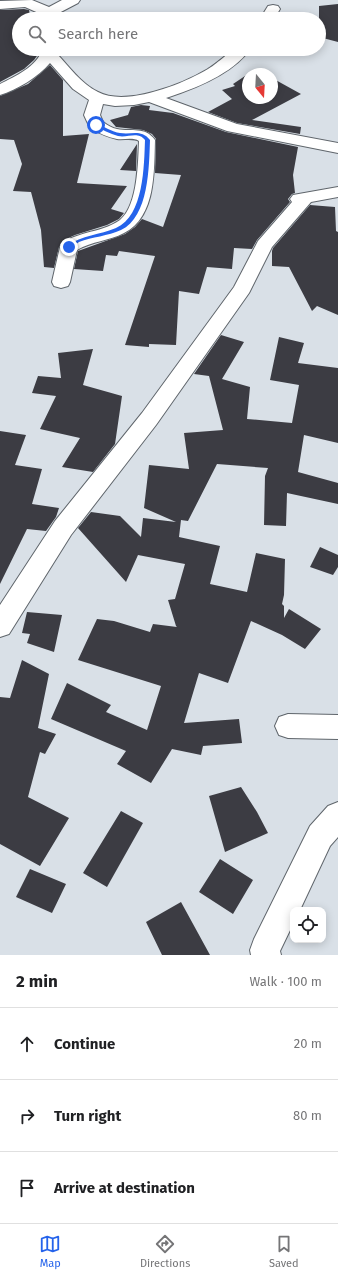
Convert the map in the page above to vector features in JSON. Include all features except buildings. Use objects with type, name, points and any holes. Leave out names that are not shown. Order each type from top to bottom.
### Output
[{"type":"street","points":[[55,12],[73,0]]},
{"type":"street","points":[[0,5],[27,3],[44,12]]},
{"type":"street","points":[[0,90],[38,67],[46,56]]},
{"type":"street","points":[[54,56],[86,91],[97,98],[111,101],[153,98],[176,90],[218,69],[234,56]]},
{"type":"street","points":[[61,282],[69,247],[76,241],[120,229],[127,223],[142,195],[145,181],[147,140],[144,136],[137,134],[119,134],[96,125],[92,115],[97,98]]},
{"type":"street","points":[[153,98],[233,128],[338,148]]},
{"type":"street","points":[[0,626],[63,528],[149,418],[242,289],[264,245],[302,202],[299,199],[338,192]]},
{"type":"street","points":[[288,726],[338,726]]},
{"type":"street","points":[[266,955],[265,950],[320,836],[338,816]]},
{"type":"route","points":[[69,247],[76,241],[99,236],[120,229],[127,223],[142,195],[145,181],[147,140],[144,136],[137,134],[119,134],[96,125]]}]
